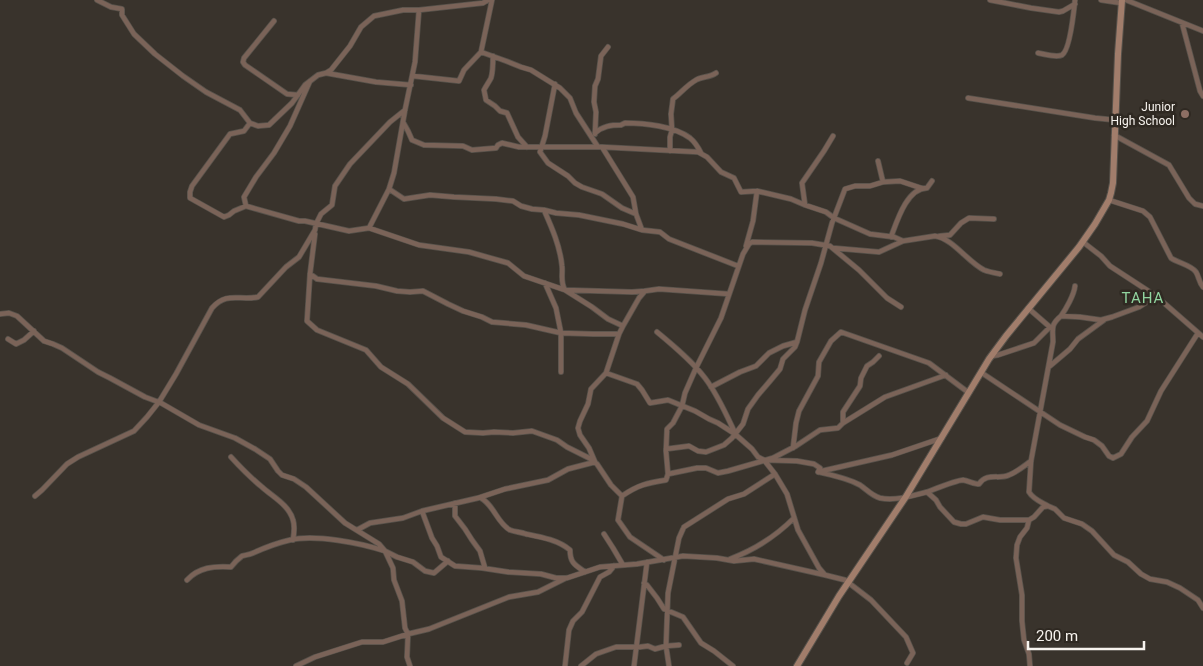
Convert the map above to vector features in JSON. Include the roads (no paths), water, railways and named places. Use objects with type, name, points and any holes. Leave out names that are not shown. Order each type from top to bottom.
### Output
[{"type":"street","points":[[97,0],[111,7],[122,9],[122,15],[134,34],[155,54],[206,92],[240,110],[250,123],[258,126],[269,125],[292,104],[304,85],[318,75],[331,70],[350,46],[361,27],[374,16],[403,10],[483,3],[488,0]]},
{"type":"street","points":[[413,76],[459,81],[464,70],[481,52],[492,0]]},
{"type":"street","points":[[990,0],[1059,12],[1075,2]]},
{"type":"street","points":[[1101,0],[1123,1],[1203,30]]},
{"type":"street","points":[[796,666],[848,582],[905,498],[992,356],[1028,308],[1083,242],[1109,200],[1112,183],[1118,54],[1123,1]]},
{"type":"street","points":[[1038,53],[1058,56],[1065,52],[1075,2]]},
{"type":"street","points":[[369,228],[389,189],[394,172],[413,76],[419,10]]},
{"type":"street","points":[[274,21],[242,62],[245,66],[287,94],[298,95]]},
{"type":"street","points":[[1182,23],[1200,91],[1203,96]]},
{"type":"street","points":[[594,136],[596,112],[594,86],[598,79],[601,56],[608,47]]},
{"type":"street","points":[[481,52],[531,70],[555,84],[570,98],[576,112],[594,136],[633,197],[636,214],[642,230]]},
{"type":"street","points":[[493,56],[494,62],[491,79],[484,90],[486,100],[500,111],[507,113],[518,137],[527,147]]},
{"type":"street","points":[[326,73],[411,86]]},
{"type":"street","points":[[670,151],[673,99],[696,79],[711,77],[716,73]]},
{"type":"street","points":[[246,206],[244,197],[290,126],[310,80]]},
{"type":"street","points":[[555,84],[540,152],[548,163],[582,188],[602,194],[622,208],[636,214]]},
{"type":"street","points":[[968,98],[1115,120]]},
{"type":"street","points":[[405,110],[390,122],[350,164],[335,186],[332,205],[322,214],[316,224],[306,321],[317,330],[366,350],[381,367],[408,384],[443,418],[465,432],[513,433],[532,431],[557,440],[594,462],[622,496]]},
{"type":"street","points":[[403,122],[412,140],[424,146],[463,146],[472,150],[496,148],[502,144],[519,148],[542,146],[600,147],[698,152],[707,157],[722,172],[734,178],[741,192],[758,191],[782,196],[826,212],[834,218],[870,234],[903,241]]},
{"type":"street","points":[[250,123],[244,131],[230,134],[192,186],[190,198],[224,217],[246,206],[299,221],[350,231],[369,228],[419,246],[469,252],[508,263],[524,276],[565,290],[608,319],[623,326]]},
{"type":"street","points":[[594,136],[601,128],[613,125],[621,126],[625,123],[655,125],[689,137],[701,153]]},
{"type":"street","points":[[1114,135],[1169,165],[1189,198],[1195,204],[1203,206]]},
{"type":"street","points":[[805,205],[802,183],[833,136]]},
{"type":"street","points":[[878,161],[883,182]]},
{"type":"street","points":[[666,449],[688,446],[698,451],[706,452],[724,445],[736,434],[743,424],[748,409],[780,369],[783,359],[795,347],[834,218],[845,189],[855,186],[870,186],[883,182],[900,181],[920,188],[927,188],[932,181]]},
{"type":"street","points":[[891,237],[900,212],[920,188]]},
{"type":"street","points":[[389,189],[404,199],[430,194],[454,198],[513,201],[532,209],[579,215],[642,230],[660,232],[669,239],[738,266]]},
{"type":"street","points":[[664,560],[630,537],[618,520],[622,496],[635,487],[650,482],[666,480],[668,474],[667,429],[673,423],[682,406],[685,393],[696,368],[721,318],[746,247],[758,191]]},
{"type":"street","points":[[1109,200],[1144,211],[1150,217],[1171,258],[1196,272],[1203,286]]},
{"type":"street","points":[[544,210],[556,238],[563,268],[562,285],[565,290]]},
{"type":"street","points":[[832,248],[879,252],[903,241],[950,234],[969,218],[994,219]]},
{"type":"street","points":[[35,496],[67,464],[134,431],[159,402],[212,308],[218,302],[227,298],[258,297],[286,267],[299,257],[315,230]]},
{"type":"street","points":[[939,236],[983,270],[1000,274]]},
{"type":"street","points":[[746,247],[752,242],[826,244],[858,270],[887,298],[902,307]]},
{"type":"street","points":[[1083,242],[1110,266],[1156,296],[1203,337]]},
{"type":"street","points":[[310,274],[317,279],[376,286],[397,291],[423,290],[463,311],[492,322],[526,325],[561,333],[619,334]]},
{"type":"street","points":[[545,283],[556,308],[561,333],[561,372]]},
{"type":"street","points":[[992,356],[1034,343],[1051,328],[1054,322],[1066,310],[1076,286]]},
{"type":"street","points":[[565,290],[632,292],[659,289],[729,294]]},
{"type":"street","points":[[594,462],[590,448],[580,435],[578,428],[580,421],[588,404],[591,389],[606,373],[619,334],[639,298],[646,291]]},
{"type":"street","points":[[1061,316],[1101,320],[1139,307],[1156,296]]},
{"type":"street","points":[[1028,308],[1051,328],[1053,342],[1030,462],[1029,492],[1036,500],[1055,509],[1064,518],[1082,524],[1092,531],[1114,555],[1128,562],[1141,574],[1150,579],[1168,582],[1180,588],[1198,600],[1203,608]]},
{"type":"street","points":[[0,314],[9,313],[17,316],[44,341],[62,348],[98,372],[145,397],[159,402],[199,425],[235,438],[270,459],[282,475],[294,479],[306,487],[346,523],[380,544],[393,568],[394,580],[402,602],[405,628],[408,634],[407,657],[410,666]]},
{"type":"street","points":[[1049,367],[1070,349],[1078,339],[1105,319]]},
{"type":"street","points":[[8,339],[16,344],[34,331]]},
{"type":"street","points":[[657,332],[678,350],[704,377],[719,400],[736,434]]},
{"type":"street","points":[[793,448],[796,423],[818,376],[819,362],[831,341],[841,332],[923,360],[969,393]]},
{"type":"street","points":[[982,372],[1060,425],[1094,440],[1113,458],[1121,454],[1132,437],[1147,421],[1162,391],[1198,333]]},
{"type":"street","points":[[711,387],[756,366],[768,353],[797,342]]},
{"type":"street","points":[[843,423],[843,412],[860,386],[861,378],[867,366],[879,356]]},
{"type":"street","points":[[606,373],[637,384],[650,403],[668,400],[718,423],[736,434],[758,457],[764,460],[805,462],[820,468],[818,472]]},
{"type":"street","points":[[668,474],[696,468],[706,468],[718,473],[773,458],[793,448],[820,430],[838,428],[884,397],[946,375]]},
{"type":"street","points":[[818,472],[892,455],[942,438]]},
{"type":"street","points":[[231,458],[289,510],[294,521],[293,540]]},
{"type":"street","points":[[764,460],[788,494],[801,537],[819,568],[825,574]]},
{"type":"street","points":[[357,530],[370,524],[403,518],[455,503],[482,498],[505,489],[548,480],[568,469],[594,462]]},
{"type":"street","points":[[818,472],[850,481],[878,498],[905,498],[960,480],[979,484],[983,479],[989,477],[1007,476],[1030,462]]},
{"type":"street","points":[[669,666],[666,646],[668,593],[679,538],[683,528],[728,499],[744,494],[775,474]]},
{"type":"street","points":[[927,492],[954,522],[961,524],[984,517],[1000,520],[1029,520],[1034,518],[1043,507],[1048,506]]},
{"type":"street","points":[[482,498],[494,510],[501,523],[511,530],[563,544],[570,550],[570,558],[574,564],[585,572]]},
{"type":"street","points":[[455,503],[455,516],[480,552],[485,568]]},
{"type":"street","points":[[422,512],[441,557],[455,566],[567,578]]},
{"type":"street","points":[[729,560],[747,553],[778,533],[794,518]]},
{"type":"street","points":[[1029,520],[1027,528],[1017,544],[1016,558],[1022,595],[1024,640],[1030,654],[1030,666]]},
{"type":"street","points":[[604,534],[623,565]]},
{"type":"street","points":[[187,580],[199,570],[231,567],[243,555],[249,555],[293,540],[323,539],[369,546],[413,562],[425,571],[434,573],[448,561]]},
{"type":"street","points":[[296,666],[339,648],[362,642],[383,642],[429,629],[508,597],[538,592],[567,578],[600,567],[683,556],[734,561],[754,559],[845,580],[871,600],[906,637],[913,653],[906,663]]},
{"type":"street","points":[[634,666],[647,562]]},
{"type":"street","points":[[565,666],[573,621],[582,612],[600,577],[609,572],[614,566]]},
{"type":"street","points":[[644,583],[664,609],[683,617],[701,643],[733,666]]},
{"type":"street","points":[[581,666],[596,654],[616,647],[640,648],[648,646],[655,649],[679,645]]},
{"type":"place","name":"Junior High School","points":[[1185,114]]},
{"type":"district","name":"TAHA","points":[[1143,298]]}]
